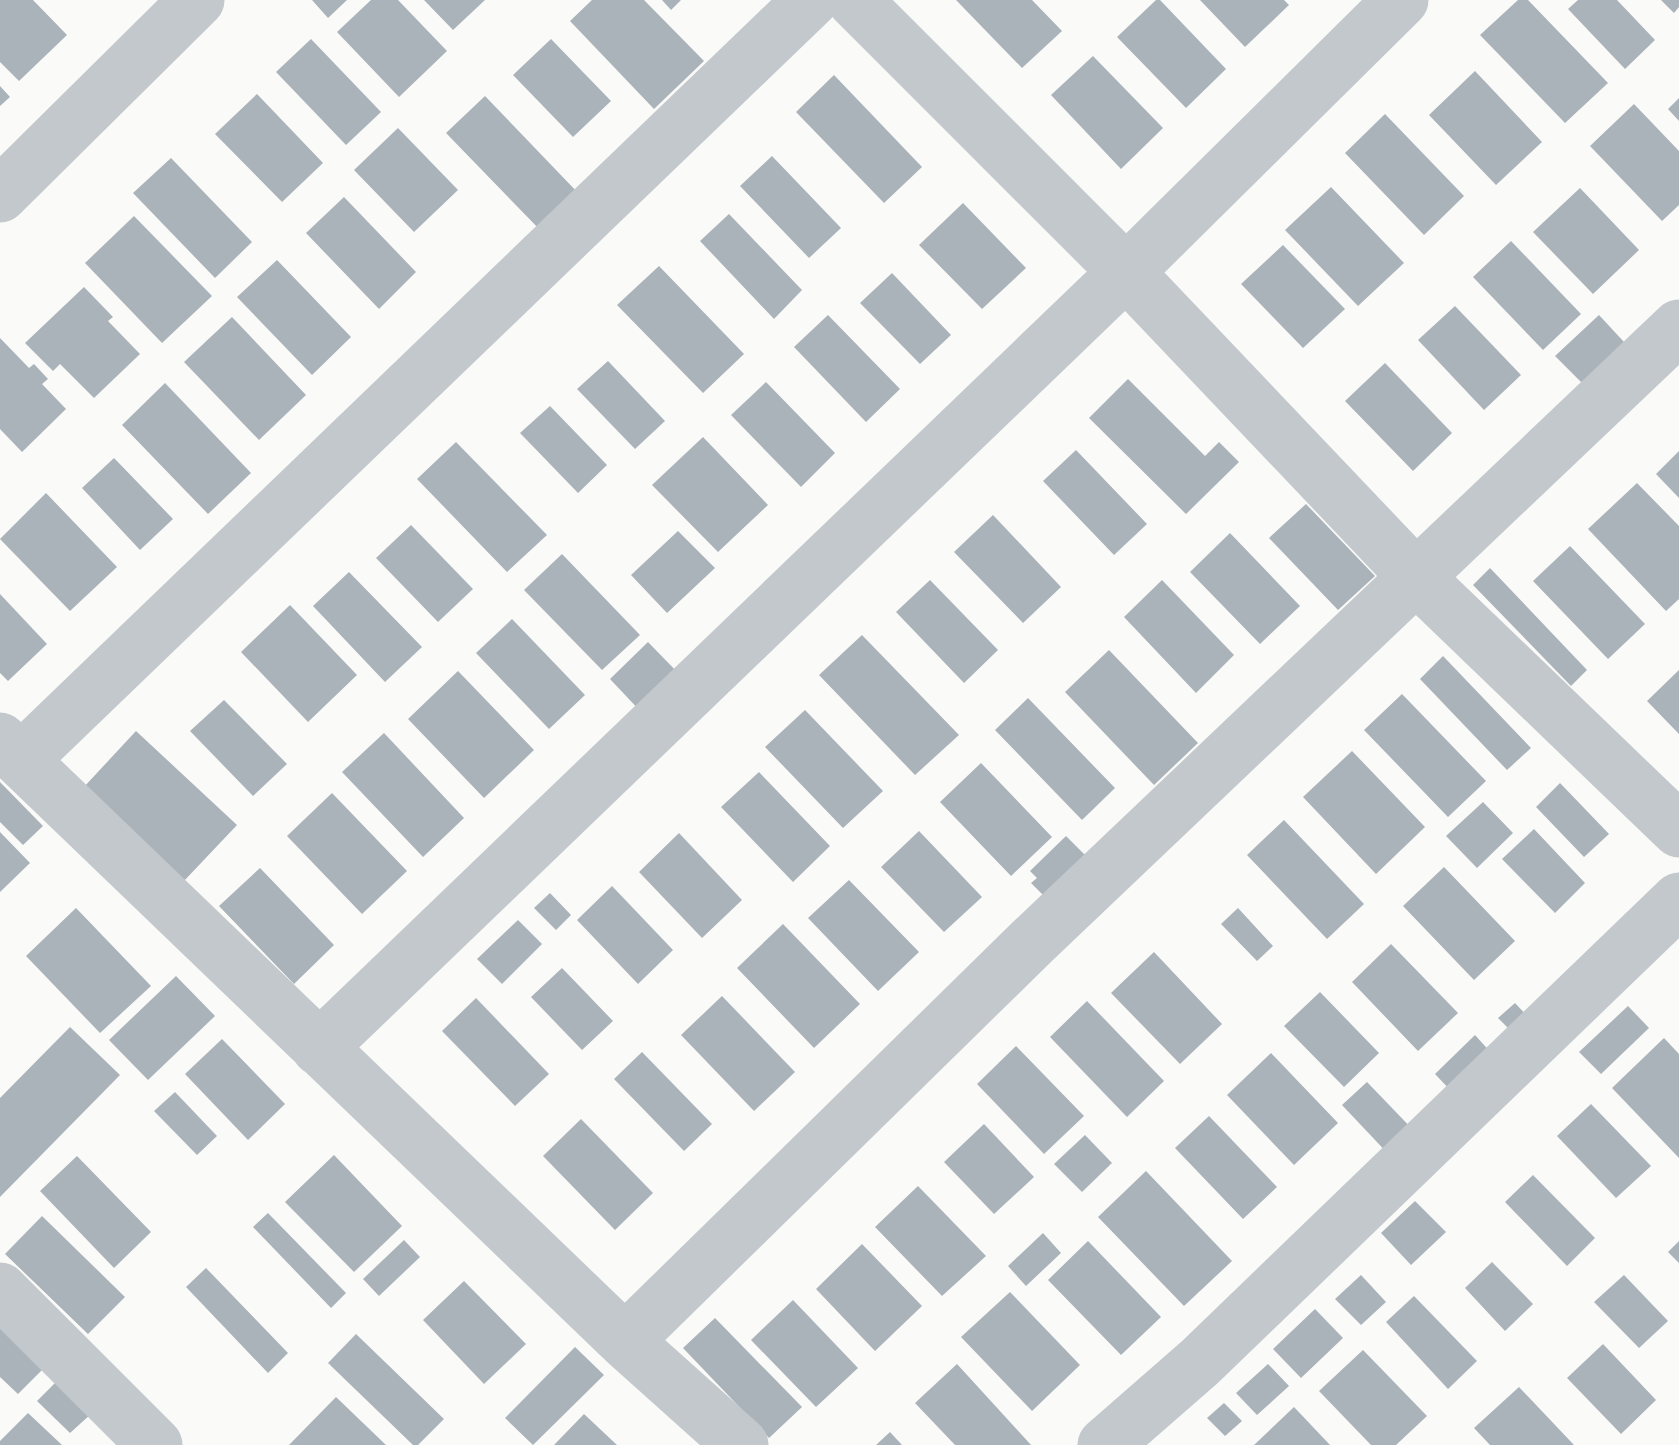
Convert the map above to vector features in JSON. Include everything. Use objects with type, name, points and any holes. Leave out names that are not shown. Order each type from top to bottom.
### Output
[{"type":"street","points":[[0,195],[197,0]]},
{"type":"street","points":[[854,0],[1126,272],[1417,578],[1679,830]]},
{"type":"street","points":[[319,1048],[1126,272],[1401,0]]},
{"type":"street","points":[[741,1445],[626,1342],[10,750],[800,4]]},
{"type":"street","points":[[626,1342],[1034,940],[1679,327]]},
{"type":"street","points":[[1105,1445],[1228,1334],[1679,900]]},
{"type":"street","points":[[0,1290],[155,1445]]},
{"type":"building","points":[[0,0],[33,0],[67,35],[19,81],[0,62]]},
{"type":"building","points":[[312,0],[347,0],[328,18]]},
{"type":"building","points":[[371,0],[398,0],[447,51],[399,97],[337,32]]},
{"type":"building","points":[[424,0],[485,0],[453,30]]},
{"type":"building","points":[[592,0],[644,0],[704,61],[654,109],[570,21]]},
{"type":"building","points":[[662,0],[681,0],[671,10]]},
{"type":"building","points":[[956,0],[1032,0],[1062,31],[1022,68]]},
{"type":"building","points":[[1156,0],[1226,69],[1186,108],[1117,37]]},
{"type":"building","points":[[1200,0],[1284,0],[1289,5],[1245,47]]},
{"type":"building","points":[[1518,0],[1528,0],[1608,83],[1565,123],[1480,35]]},
{"type":"building","points":[[1578,0],[1617,0],[1655,40],[1625,69],[1568,9]]},
{"type":"building","points":[[1661,0],[1679,0],[1679,7],[1674,13]]},
{"type":"building","points":[[311,39],[381,112],[346,145],[276,72]]},
{"type":"building","points":[[551,39],[611,101],[573,137],[513,75]]},
{"type":"building","points":[[1093,56],[1163,128],[1121,169],[1051,95]]},
{"type":"building","points":[[1475,71],[1542,142],[1496,185],[1429,115]]},
{"type":"building","points":[[834,75],[922,167],[884,203],[796,112]]},
{"type":"building","points":[[0,86],[10,97],[0,106]]},
{"type":"building","points":[[257,94],[323,163],[282,202],[215,134]]},
{"type":"building","points":[[485,96],[581,196],[543,233],[446,133]]},
{"type":"building","points":[[1679,98],[1679,121],[1668,109]]},
{"type":"building","points":[[1634,104],[1679,151],[1679,205],[1662,221],[1590,146]]},
{"type":"building","points":[[1385,114],[1464,196],[1424,235],[1345,153]]},
{"type":"building","points":[[398,128],[458,190],[414,232],[354,170]]},
{"type":"building","points":[[772,156],[841,228],[809,258],[740,186]]},
{"type":"building","points":[[171,158],[252,242],[215,278],[133,193]]},
{"type":"building","points":[[1331,187],[1404,263],[1358,306],[1285,230]]},
{"type":"building","points":[[1580,188],[1639,250],[1593,294],[1533,232]]},
{"type":"building","points":[[344,197],[416,272],[379,309],[306,233]]},
{"type":"building","points":[[963,203],[1026,268],[982,309],[919,245]]},
{"type":"building","points":[[729,214],[802,290],[774,319],[700,241]]},
{"type":"building","points":[[134,216],[212,296],[162,343],[85,263]]},
{"type":"building","points":[[1511,241],[1581,314],[1543,350],[1473,277]]},
{"type":"building","points":[[1283,245],[1345,309],[1303,348],[1241,284]]},
{"type":"building","points":[[277,260],[351,337],[312,375],[237,297]]},
{"type":"building","points":[[659,266],[744,354],[703,393],[617,305]]},
{"type":"building","points":[[892,273],[951,335],[920,364],[860,303]]},
{"type":"building","points":[[84,287],[113,317],[108,321],[140,354],[94,398],[60,364],[53,371],[25,343]]},
{"type":"building","points":[[1455,306],[1521,375],[1484,410],[1418,340]]},
{"type":"building","points":[[828,315],[900,389],[866,422],[794,347]]},
{"type":"building","points":[[1599,315],[1624,342],[1582,383],[1555,356]]},
{"type":"building","points":[[232,317],[306,395],[259,440],[184,362]]},
{"type":"building","points":[[0,338],[29,368],[34,364],[48,379],[42,384],[66,409],[22,452],[0,429]]},
{"type":"building","points":[[608,361],[665,421],[635,449],[577,389]]},
{"type":"building","points":[[1385,363],[1452,433],[1413,471],[1345,401]]},
{"type":"building","points":[[1128,379],[1205,456],[1219,442],[1239,462],[1186,514],[1089,418]]},
{"type":"building","points":[[766,382],[835,453],[801,487],[731,415]]},
{"type":"building","points":[[165,383],[251,473],[208,514],[122,425]]},
{"type":"building","points":[[550,406],[607,465],[578,493],[520,433]]},
{"type":"building","points":[[703,437],[768,505],[718,552],[652,485]]},
{"type":"building","points":[[456,442],[547,535],[507,572],[417,479]]},
{"type":"building","points":[[1076,450],[1147,524],[1114,555],[1043,481]]},
{"type":"building","points":[[1679,451],[1679,498],[1656,474]]},
{"type":"building","points":[[114,458],[173,519],[140,550],[82,488]]},
{"type":"building","points":[[1637,483],[1679,526],[1679,599],[1666,611],[1588,529]]},
{"type":"building","points":[[46,493],[117,567],[70,611],[0,539]]},
{"type":"building","points":[[1306,504],[1375,576],[1338,610],[1269,538]]},
{"type":"building","points":[[993,515],[1061,587],[1023,623],[954,552]]},
{"type":"building","points":[[411,525],[473,589],[438,622],[376,558]]},
{"type":"building","points":[[678,531],[715,568],[667,613],[631,575]]},
{"type":"building","points":[[1230,533],[1300,606],[1260,644],[1190,572]]},
{"type":"building","points":[[1570,546],[1645,624],[1608,659],[1533,581]]},
{"type":"building","points":[[562,554],[640,635],[602,670],[524,590]]},
{"type":"building","points":[[1490,568],[1587,670],[1571,686],[1473,585]]},
{"type":"building","points":[[349,572],[422,647],[385,682],[313,606]]},
{"type":"building","points":[[930,580],[998,650],[964,683],[896,612]]},
{"type":"building","points":[[1162,580],[1234,655],[1196,693],[1124,617]]},
{"type":"building","points":[[0,594],[47,644],[8,681],[0,673]]},
{"type":"building","points":[[290,605],[357,675],[308,722],[241,652]]},
{"type":"building","points":[[512,619],[585,695],[549,729],[476,653]]},
{"type":"building","points":[[862,635],[959,735],[915,775],[819,675]]},
{"type":"building","points":[[648,642],[682,677],[643,714],[610,679]]},
{"type":"building","points":[[1109,650],[1198,743],[1154,785],[1065,692]]},
{"type":"building","points":[[1443,656],[1531,748],[1507,770],[1420,679]]},
{"type":"building","points":[[1679,670],[1679,734],[1647,701]]},
{"type":"building","points":[[458,671],[534,750],[484,798],[408,719]]},
{"type":"building","points":[[1402,694],[1486,781],[1448,817],[1364,730]]},
{"type":"building","points":[[1028,698],[1115,788],[1082,820],[995,730]]},
{"type":"building","points":[[224,700],[287,764],[253,796],[190,731]]},
{"type":"building","points":[[805,710],[883,791],[843,828],[765,747]]},
{"type":"building","points":[[136,731],[237,825],[183,882],[83,788]]},
{"type":"building","points":[[384,733],[464,818],[423,857],[342,772]]},
{"type":"building","points":[[1352,751],[1425,827],[1376,874],[1303,797]]},
{"type":"building","points":[[981,763],[1052,837],[1011,876],[940,802]]},
{"type":"building","points":[[759,772],[830,846],[793,882],[721,807]]},
{"type":"building","points":[[0,782],[43,826],[23,845],[0,822]]},
{"type":"building","points":[[1560,783],[1609,834],[1584,857],[1536,807]]},
{"type":"building","points":[[332,793],[407,871],[362,914],[287,836]]},
{"type":"building","points":[[1483,802],[1513,833],[1477,868],[1446,836]]},
{"type":"building","points":[[1284,820],[1364,904],[1327,939],[1247,855]]},
{"type":"building","points":[[1534,829],[1585,883],[1555,913],[1502,859]]},
{"type":"building","points":[[919,831],[982,897],[944,932],[881,867]]},
{"type":"building","points":[[0,832],[30,863],[0,892]]},
{"type":"building","points":[[679,833],[742,900],[702,938],[639,872]]},
{"type":"building","points":[[1066,836],[1096,866],[1054,906],[1031,883],[1037,878],[1030,871]]},
{"type":"building","points":[[1444,867],[1515,941],[1474,980],[1403,906]]},
{"type":"building","points":[[260,868],[334,945],[294,984],[219,906]]},
{"type":"building","points":[[849,880],[919,952],[878,991],[808,918]]},
{"type":"building","points":[[612,886],[673,950],[638,984],[577,920]]},
{"type":"building","points":[[550,893],[571,915],[556,930],[534,908]]},
{"type":"building","points":[[76,908],[151,986],[100,1033],[26,956]]},
{"type":"building","points":[[1238,908],[1273,946],[1257,961],[1221,924]]},
{"type":"building","points":[[518,920],[542,944],[502,984],[477,959]]},
{"type":"building","points":[[783,924],[860,1004],[814,1048],[737,968]]},
{"type":"building","points":[[1391,944],[1458,1013],[1418,1051],[1352,982]]},
{"type":"building","points":[[1154,952],[1222,1024],[1180,1064],[1111,993]]},
{"type":"building","points":[[562,968],[613,1021],[582,1050],[531,997]]},
{"type":"building","points":[[176,976],[215,1016],[148,1080],[109,1040]]},
{"type":"building","points":[[1320,992],[1379,1053],[1344,1087],[1284,1026]]},
{"type":"building","points":[[722,996],[795,1072],[754,1111],[681,1035]]},
{"type":"building","points":[[476,998],[549,1074],[515,1106],[442,1031]]},
{"type":"building","points":[[1087,1001],[1164,1081],[1127,1117],[1050,1037]]},
{"type":"building","points":[[1515,1003],[1532,1021],[1516,1036],[1498,1018]]},
{"type":"building","points":[[1628,1006],[1649,1028],[1601,1074],[1579,1052]]},
{"type":"building","points":[[70,1027],[120,1075],[0,1197],[0,1098]]},
{"type":"building","points":[[1475,1035],[1493,1055],[1453,1093],[1435,1074]]},
{"type":"building","points":[[1664,1038],[1679,1054],[1679,1158],[1612,1088]]},
{"type":"building","points":[[222,1039],[285,1104],[248,1140],[185,1074]]},
{"type":"building","points":[[1016,1046],[1084,1116],[1044,1154],[977,1084]]},
{"type":"building","points":[[642,1052],[712,1124],[684,1151],[614,1079]]},
{"type":"building","points":[[1271,1053],[1338,1123],[1294,1165],[1227,1095]]},
{"type":"building","points":[[1367,1082],[1418,1135],[1393,1159],[1342,1105]]},
{"type":"building","points":[[175,1092],[217,1136],[197,1155],[154,1111]]},
{"type":"building","points":[[1591,1104],[1651,1166],[1616,1198],[1557,1136]]},
{"type":"building","points":[[1209,1116],[1277,1187],[1243,1219],[1175,1148]]},
{"type":"building","points":[[581,1119],[653,1193],[615,1230],[543,1156]]},
{"type":"building","points":[[984,1124],[1034,1177],[994,1214],[944,1162]]},
{"type":"building","points":[[1085,1135],[1112,1163],[1082,1192],[1054,1164]]},
{"type":"building","points":[[334,1155],[402,1226],[354,1272],[285,1202]]},
{"type":"building","points":[[77,1156],[151,1232],[114,1268],[40,1191]]},
{"type":"building","points":[[1146,1171],[1232,1261],[1184,1306],[1098,1217]]},
{"type":"building","points":[[1533,1175],[1595,1238],[1567,1266],[1505,1202]]},
{"type":"building","points":[[918,1186],[986,1256],[942,1296],[875,1227]]},
{"type":"building","points":[[1415,1201],[1446,1232],[1411,1265],[1381,1233]]},
{"type":"building","points":[[268,1213],[346,1293],[331,1308],[253,1227]]},
{"type":"building","points":[[42,1216],[125,1297],[88,1334],[5,1254]]},
{"type":"building","points":[[1043,1233],[1061,1253],[1026,1286],[1008,1266]]},
{"type":"building","points":[[404,1240],[420,1257],[379,1296],[363,1279]]},
{"type":"building","points":[[1088,1241],[1161,1317],[1121,1355],[1048,1280]]},
{"type":"building","points":[[1679,1241],[1679,1263],[1668,1252]]},
{"type":"building","points":[[862,1244],[922,1306],[875,1351],[816,1289]]},
{"type":"building","points":[[1492,1262],[1533,1304],[1505,1331],[1465,1288]]},
{"type":"building","points":[[206,1268],[288,1353],[268,1373],[186,1287]]},
{"type":"building","points":[[1361,1275],[1386,1302],[1361,1325],[1335,1299]]},
{"type":"building","points":[[1624,1275],[1668,1321],[1639,1348],[1594,1302]]},
{"type":"building","points":[[464,1281],[526,1344],[484,1384],[423,1320]]},
{"type":"building","points":[[1010,1292],[1080,1365],[1032,1411],[961,1337]]},
{"type":"building","points":[[1414,1296],[1477,1361],[1448,1389],[1386,1322]]},
{"type":"building","points":[[793,1300],[858,1368],[816,1407],[751,1340]]},
{"type":"building","points":[[1315,1309],[1343,1338],[1301,1378],[1273,1349]]},
{"type":"building","points":[[715,1318],[802,1407],[769,1438],[683,1348]]},
{"type":"building","points":[[0,1321],[46,1366],[18,1394],[0,1377]]},
{"type":"building","points":[[356,1334],[444,1419],[418,1445],[413,1445],[328,1363]]},
{"type":"building","points":[[1603,1344],[1656,1400],[1621,1434],[1567,1378]]},
{"type":"building","points":[[575,1347],[604,1375],[533,1445],[505,1418]]},
{"type":"building","points":[[1363,1350],[1427,1416],[1396,1445],[1371,1445],[1319,1391]]},
{"type":"building","points":[[957,1364],[1031,1445],[955,1445],[915,1403]]},
{"type":"building","points":[[1268,1364],[1289,1386],[1257,1415],[1236,1393]]},
{"type":"building","points":[[58,1380],[91,1414],[70,1433],[37,1401]]},
{"type":"building","points":[[1519,1387],[1574,1445],[1490,1445],[1474,1428]]},
{"type":"building","points":[[336,1397],[386,1445],[289,1445]]},
{"type":"building","points":[[1224,1403],[1242,1421],[1225,1436],[1207,1418]]},
{"type":"building","points":[[1294,1407],[1330,1445],[1254,1445]]},
{"type":"building","points":[[28,1413],[62,1445],[0,1445]]},
{"type":"building","points":[[584,1414],[617,1445],[554,1445]]},
{"type":"building","points":[[890,1432],[902,1445],[876,1445]]}]
